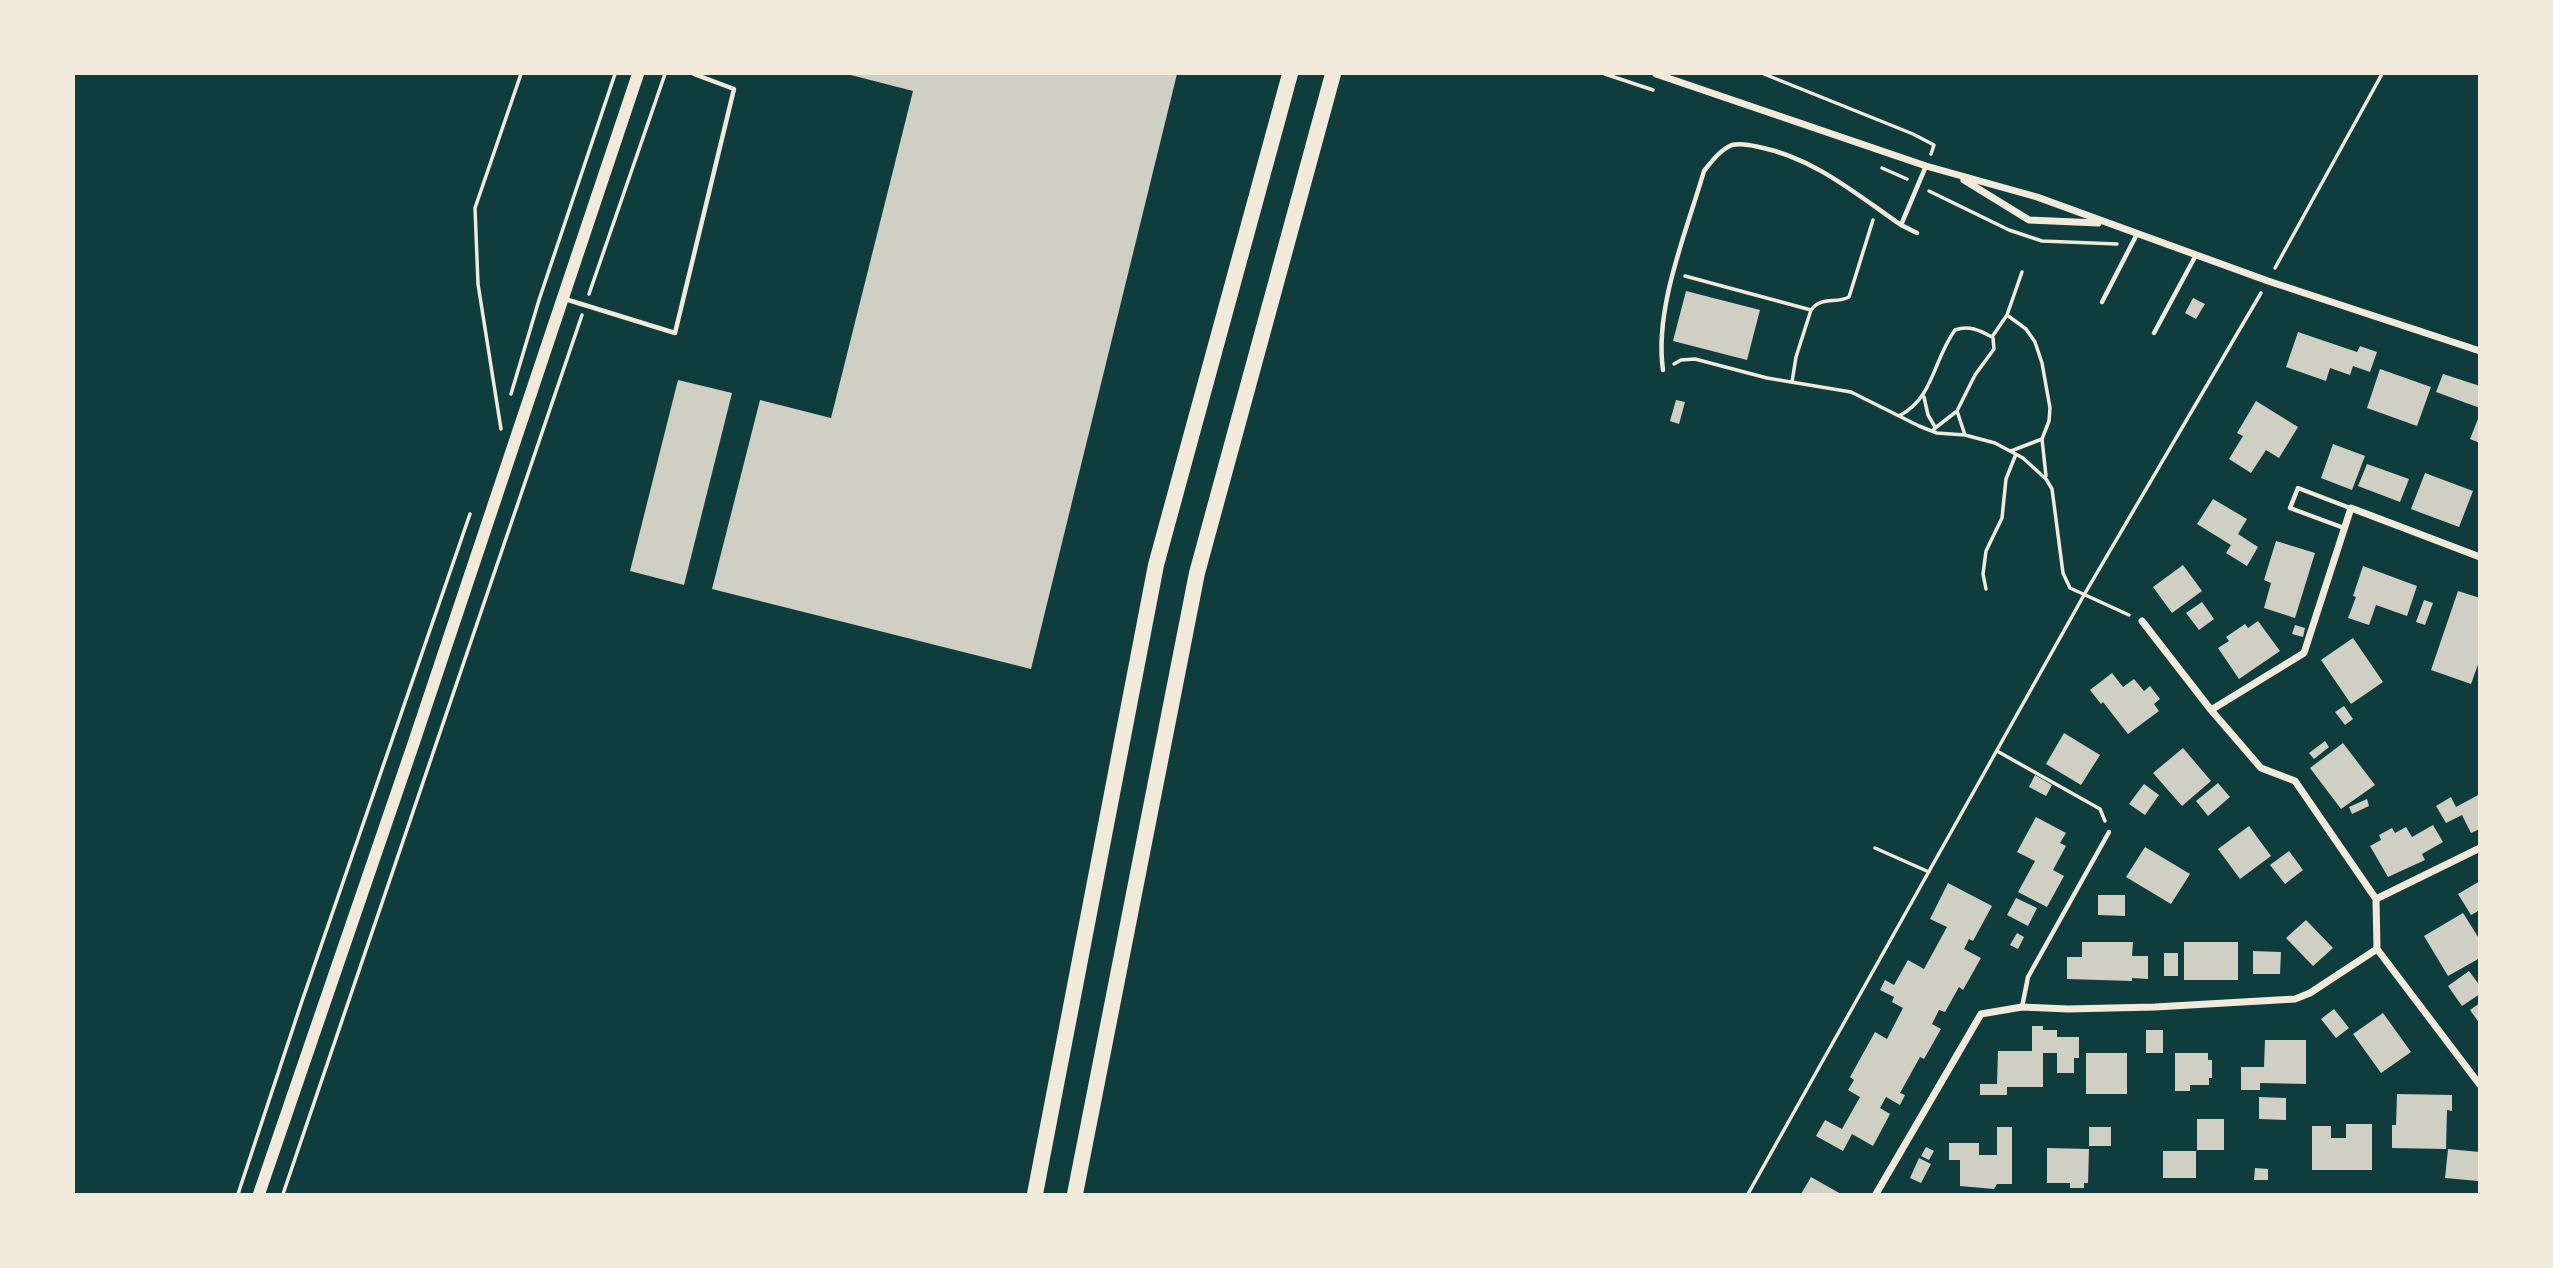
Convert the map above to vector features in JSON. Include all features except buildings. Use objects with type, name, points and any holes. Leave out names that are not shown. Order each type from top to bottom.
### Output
[{"type":"highway","points":[[1035,1195],[1156,565],[1290,74]]},
{"type":"highway","points":[[1075,1195],[1197,573],[1333,74]]},
{"type":"street","points":[[259,1195],[638,74]]},
{"type":"street","points":[[1656,74],[1926,166],[2037,197],[2268,281],[2480,351]]},
{"type":"street","points":[[1958,176],[2029,220],[2105,223]]},
{"type":"street","points":[[2211,710],[2304,653],[2351,508],[2480,557]]},
{"type":"street","points":[[2142,621],[2211,710],[2261,768],[2295,781],[2376,899],[2377,949],[2480,1085]]},
{"type":"street","points":[[2376,899],[2480,848]]},
{"type":"street","points":[[1875,1195],[1981,1014],[2022,1007],[2143,1007],[2295,999],[2310,993],[2377,949]]},
{"type":"lane","points":[[562,298],[675,333],[734,89],[694,74]]},
{"type":"lane","points":[[1663,370],[1660,346],[1664,313],[1704,171],[1717,155],[1734,145],[1774,150],[1808,162],[1917,233]]},
{"type":"lane","points":[[1901,225],[1926,166]]},
{"type":"lane","points":[[2102,302],[2137,234]]},
{"type":"lane","points":[[2154,333],[2196,255]]},
{"type":"lane","points":[[2344,528],[2290,508],[2298,488],[2351,508]]},
{"type":"lane","points":[[2022,1007],[2028,977],[2109,831]]},
{"type":"path","points":[[500,429],[478,284],[475,208],[522,74]]},
{"type":"path","points":[[508,403],[539,300],[615,74]]},
{"type":"path","points":[[283,1195],[664,74]]},
{"type":"path","points":[[1605,74],[1656,91]]},
{"type":"path","points":[[1763,74],[1913,134],[1934,145],[1926,166]]},
{"type":"path","points":[[1748,1195],[2084,595],[2268,281],[2382,74]]},
{"type":"path","points":[[1871,165],[1896,173],[2009,230],[2042,241],[2115,244],[2129,249]]},
{"type":"path","points":[[1792,382],[1796,357],[1814,305],[1825,300],[1844,300],[1849,297],[1876,208]]},
{"type":"path","points":[[1934,429],[1957,411],[1975,375],[1994,348],[1992,337],[2007,316],[2022,272]]},
{"type":"path","points":[[1675,273],[1811,310]]},
{"type":"path","points":[[2007,316],[2026,330],[2035,342],[2042,362],[2050,408],[2049,421],[2042,439],[2046,478]]},
{"type":"path","points":[[1899,416],[1916,406],[1924,397],[1955,330],[1963,327],[1974,328],[1992,337]]},
{"type":"path","points":[[1663,370],[1681,360],[1695,359],[1767,378],[1851,392],[1899,416],[1934,429],[1995,443],[2016,454],[2046,478],[2052,489],[2063,573],[2070,588],[2142,621]]},
{"type":"path","points":[[1924,397],[1934,429]]},
{"type":"path","points":[[1957,411],[1965,435]]},
{"type":"path","points":[[500,429],[504,416]]},
{"type":"path","points":[[500,429],[540,442]]},
{"type":"path","points":[[2010,451],[2042,439]]},
{"type":"path","points":[[1986,589],[1983,574],[1986,551],[2002,518],[2006,479],[2016,454]]},
{"type":"path","points":[[238,1195],[300,1004],[473,508]]},
{"type":"path","points":[[1997,751],[2100,809],[2109,831]]},
{"type":"path","points":[[1875,848],[1928,872]]}]
